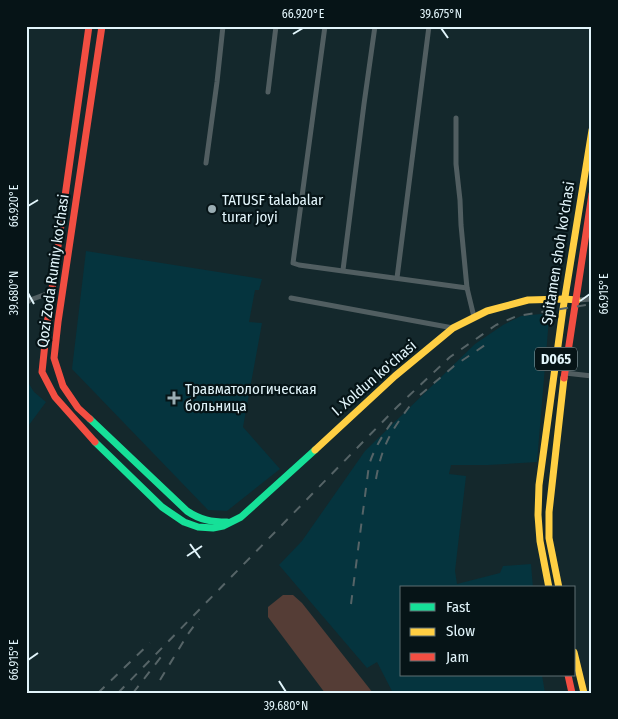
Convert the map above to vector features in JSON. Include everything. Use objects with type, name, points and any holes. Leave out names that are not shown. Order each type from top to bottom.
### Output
[{"type":"street","name":"Qozi Zoda Rumiy ko'chasi","points":[[89,26],[47,324],[42,372],[55,398],[77,423],[104,452],[162,507],[198,527],[214,528]]},
{"type":"street","name":"Qozi Zoda Rumiy ko'chasi","points":[[102,26],[54,358],[64,386],[78,408],[188,512],[208,522],[232,522]]},
{"type":"street","points":[[206,163],[223,26]]},
{"type":"street","points":[[268,92],[276,26]]},
{"type":"street","points":[[325,26],[293,263],[467,288]]},
{"type":"street","points":[[343,270],[375,26]]},
{"type":"street","points":[[397,278],[430,26]]},
{"type":"street","points":[[456,118],[456,164],[460,200],[460,224],[467,288],[474,317]]},
{"type":"street","name":"Spitamen shoh ko'chasi","points":[[549,586],[540,541],[538,515],[539,485],[564,299],[592,130]]},
{"type":"street","name":"Spitamen shoh ko'chasi","points":[[559,586],[549,538],[549,512],[565,373],[591,198]]},
{"type":"street","points":[[26,303],[52,292]]},
{"type":"street","points":[[291,298],[453,328]]},
{"type":"street","points":[[577,300],[592,299]]},
{"type":"street","name":"I. Xoldun ko'chasi","points":[[214,528],[223,526],[241,517],[395,376],[453,328],[487,311],[528,300],[577,300]]},
{"type":"street","points":[[565,373],[592,376]]},
{"type":"street","points":[[576,660],[584,693]]},
{"type":"street","points":[[568,676],[572,693]]},
{"type":"shaded area","name":"Травматологическая больница","points":[[86,251],[262,279],[259,290],[255,290],[249,322],[262,323],[243,427],[280,469],[227,511],[208,510],[72,369]]},
{"type":"shaded area","points":[[541,314],[549,318],[537,462],[451,465],[449,474],[466,476],[455,571],[457,584],[500,573],[503,566],[531,564],[533,586],[400,586],[400,676],[542,676],[545,693],[393,693],[377,662],[367,668],[279,565],[302,541],[365,451],[475,344],[503,325],[521,316]]},
{"type":"shaded area","points":[[26,379],[34,392],[46,402],[26,429]]},
{"type":"shaded area","points":[[283,595],[293,595],[302,603],[373,693],[325,693],[268,617],[268,607]]},
{"type":"railway","points":[[118,693],[398,406],[450,357],[496,325],[517,316],[592,304]]},
{"type":"railway","points":[[420,395],[454,366],[491,341]]},
{"type":"railway","points":[[376,479],[384,447],[398,422],[412,403]]},
{"type":"railway","points":[[351,604],[369,465],[373,454],[392,422]]},
{"type":"railway","points":[[160,680],[199,619]]},
{"type":"railway","points":[[98,693],[150,643]]},
{"type":"railway","points":[[133,693],[161,657]]},
{"type":"traffic: fast","points":[[90,419],[187,511],[206,520],[227,522]]},
{"type":"traffic: fast","points":[[95,442],[162,507],[184,522],[198,527],[213,528],[223,526],[241,517],[315,450]]},
{"type":"traffic: slow","points":[[549,586],[540,541],[538,515],[539,485],[563,309],[592,130]]},
{"type":"traffic: slow","points":[[315,450],[395,376],[453,328],[487,311],[528,300],[577,300]]},
{"type":"traffic: slow","points":[[559,586],[549,538],[549,512],[564,378]]},
{"type":"traffic: slow","points":[[576,660],[584,693]]},
{"type":"traffic: jam","points":[[89,26],[47,324],[42,372],[55,397],[95,442]]},
{"type":"traffic: jam","points":[[90,419],[78,408],[63,386],[54,358],[102,26]]},
{"type":"traffic: jam","points":[[564,378],[592,194]]},
{"type":"traffic: jam","points":[[568,676],[572,693]]},
{"type":"place","name":"TATUSF talabalar turar joyi","points":[[212,209]]},
{"type":"place","name":"Травматологическая больница","points":[[174,398]]}]
